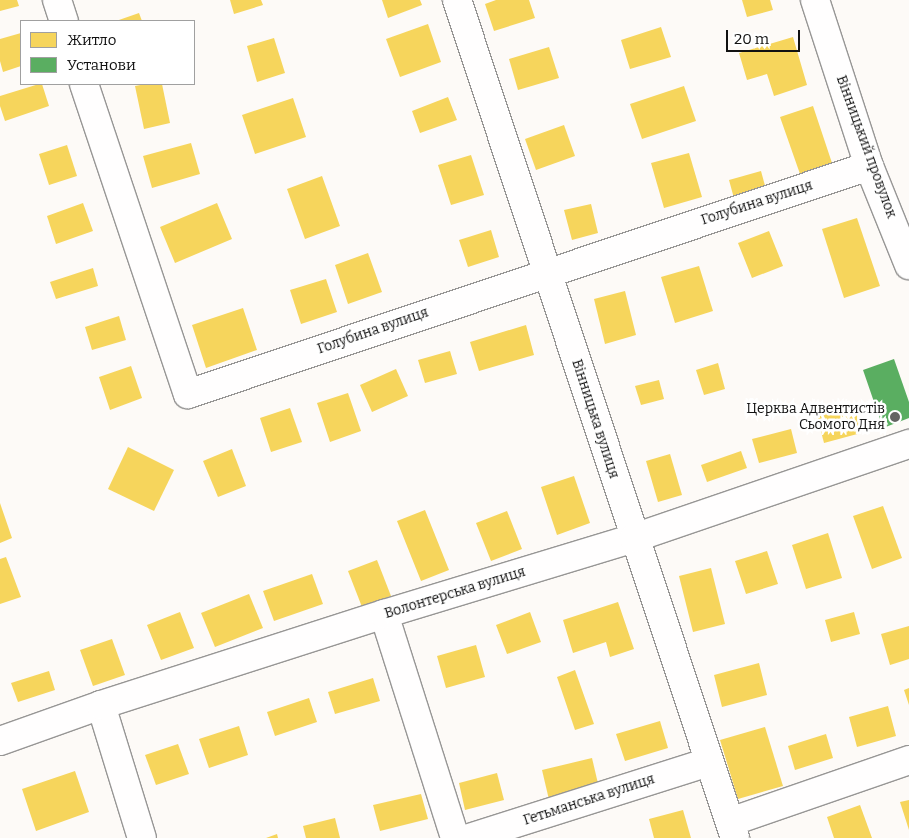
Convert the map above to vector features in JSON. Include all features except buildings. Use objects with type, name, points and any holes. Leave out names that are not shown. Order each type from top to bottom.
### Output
[{"type":"street","points":[[56,0],[64,20]]},
{"type":"street","name":"Вінницька вулиця","points":[[457,0],[732,830]]},
{"type":"street","name":"Вінницький провулок","points":[[815,0],[869,166],[907,253]]},
{"type":"street","name":"Голубина вулиця","points":[[84,85],[188,394],[869,166]]},
{"type":"street","name":"Волонтерська вулиця","points":[[0,741],[384,614],[634,538],[909,444]]},
{"type":"street","points":[[384,614],[455,838]]},
{"type":"street","points":[[102,706],[142,838]]},
{"type":"street","points":[[732,830],[909,760]]},
{"type":"street","name":"Гетьманська вулиця","points":[[469,838],[708,762]]},
{"type":"place","name":"Церква Адвентистів Сьомого Дня","points":[[895,417]]}]
